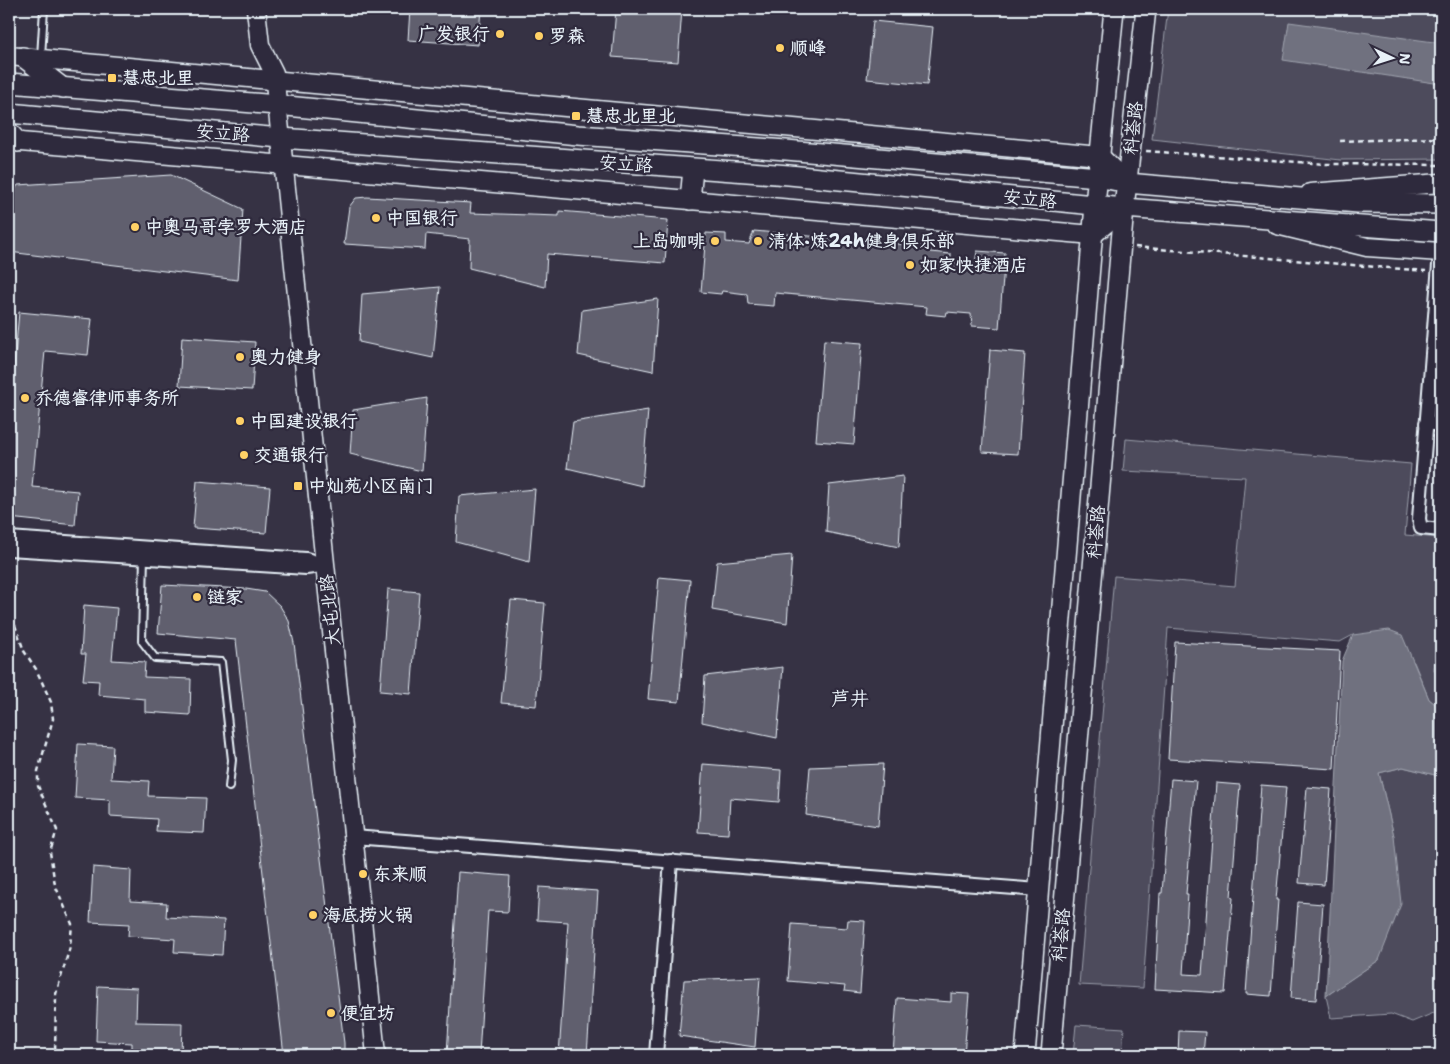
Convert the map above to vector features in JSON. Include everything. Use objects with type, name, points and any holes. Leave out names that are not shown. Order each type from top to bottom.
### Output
[{"type":"main road","name":"科荟路","points":[[1025,1055],[1095,205],[1114,9]]},
{"type":"main road","name":"科荟路","points":[[1051,1055],[1120,246],[1146,9]]},
{"type":"main road","points":[[24,57],[63,88]]},
{"type":"main road","name":"安立路","points":[[9,84],[277,105],[578,135],[786,150],[1098,178],[1127,183],[1271,196],[1358,203],[1441,204]]},
{"type":"main road","name":"安立路","points":[[9,113],[281,138],[789,175],[1124,208],[1441,232]]},
{"type":"main road","points":[[690,200],[692,169]]},
{"type":"street","points":[[256,9],[260,45],[274,74],[281,138]]},
{"type":"street","points":[[24,57],[1100,156],[1127,183]]},
{"type":"street","name":"安立路","points":[[12,138],[283,164],[1093,235]]},
{"type":"street","name":"大屯北路","points":[[281,138],[376,1055]]},
{"type":"street","name":"安立路","points":[[1271,196],[1441,183]]},
{"type":"street","points":[[1093,235],[1124,208]]},
{"type":"street","name":"安立路","points":[[1244,217],[1367,247],[1440,252]]},
{"type":"street","points":[[1440,252],[1419,519],[1421,528],[1441,530]]},
{"type":"street","points":[[1426,424],[1441,425]]},
{"type":"street","points":[[9,538],[144,553]]},
{"type":"street","points":[[9,549],[306,559],[326,565]]},
{"type":"street","points":[[353,837],[1039,890]]},
{"type":"street","points":[[656,1055],[671,862]]},
{"type":"lane","points":[[24,57],[44,9]]},
{"type":"lane","points":[[144,553],[142,641],[155,658],[221,662],[232,760],[229,788]]},
{"type":"path","points":[[1340,141],[1441,138]]},
{"type":"path","points":[[1130,150],[1334,165],[1441,165]]},
{"type":"path","points":[[1120,246],[1438,272]]},
{"type":"path","points":[[9,608],[24,651],[36,669],[51,702],[53,719],[38,771],[38,786],[57,830],[50,852],[55,885],[72,924],[70,947],[56,994],[55,1055]]},
{"type":"shaded area","points":[[1168,9],[1441,9],[1441,159],[1341,160],[1152,139]]},
{"type":"shaded area","points":[[1126,439],[1411,464],[1405,535],[1441,538],[1441,576],[1434,670],[1441,679],[1441,709],[1429,699],[1414,662],[1353,635],[1340,642],[1168,628],[1143,988],[1079,985],[1114,576],[1235,586],[1245,477],[1123,471]]},
{"type":"shaded area","points":[[1403,767],[1435,775],[1441,800],[1441,1010],[1412,1022],[1391,1014],[1331,1018],[1326,996],[1379,960],[1394,836],[1379,773]]},
{"type":"shaded area","points":[[1076,1025],[1124,1028],[1122,1055],[1073,1055]]},
{"type":"water","points":[[1289,22],[1441,43],[1441,84],[1283,60]]},
{"type":"water","points":[[1389,630],[1402,635],[1429,699],[1441,709],[1441,800],[1435,775],[1403,767],[1379,773],[1394,836],[1401,904],[1379,960],[1326,996],[1342,661],[1353,635]]},
{"type":"building","points":[[410,9],[481,9],[478,45],[408,40]]},
{"type":"building","points":[[616,9],[682,9],[678,62],[612,57]]},
{"type":"building","points":[[873,21],[933,27],[927,85],[867,79]]},
{"type":"building","points":[[171,175],[243,209],[238,280],[9,252],[9,199],[18,185]]},
{"type":"building","points":[[356,198],[471,203],[470,213],[559,216],[559,211],[668,220],[665,263],[547,254],[545,287],[469,268],[470,239],[426,234],[425,249],[344,244],[349,207]]},
{"type":"building","points":[[754,231],[931,247],[930,252],[951,254],[951,262],[975,264],[977,251],[1005,253],[999,328],[972,326],[971,314],[947,312],[946,316],[926,314],[927,307],[775,293],[774,306],[748,304],[747,294],[722,291],[721,294],[701,292],[706,233],[726,234],[726,242],[749,244]]},
{"type":"building","points":[[440,287],[433,358],[359,342],[362,294]]},
{"type":"building","points":[[658,299],[653,371],[578,355],[582,310]]},
{"type":"building","points":[[19,312],[92,319],[88,355],[45,351],[32,487],[78,491],[75,525],[9,518],[9,422]]},
{"type":"building","points":[[182,337],[255,342],[252,390],[179,386]]},
{"type":"building","points":[[824,340],[862,343],[854,444],[816,441]]},
{"type":"building","points":[[990,350],[1025,353],[1018,454],[982,452]]},
{"type":"building","points":[[427,398],[422,471],[350,454],[353,410]]},
{"type":"building","points":[[648,410],[642,486],[567,468],[573,422]]},
{"type":"building","points":[[903,476],[899,547],[826,532],[829,485]]},
{"type":"building","points":[[197,481],[270,487],[266,533],[193,528]]},
{"type":"building","points":[[535,489],[529,562],[456,542],[459,496]]},
{"type":"building","points":[[792,555],[787,623],[712,610],[717,562]]},
{"type":"building","points":[[659,577],[690,580],[679,702],[648,699]]},
{"type":"building","points":[[162,585],[246,589],[265,592],[280,606],[289,621],[294,643],[344,1055],[284,1055],[236,640],[158,633]]},
{"type":"building","points":[[388,589],[419,592],[411,694],[380,691]]},
{"type":"building","points":[[511,600],[545,603],[536,706],[501,703]]},
{"type":"building","points":[[84,605],[117,608],[112,660],[145,662],[144,677],[191,679],[190,715],[145,712],[145,699],[98,695],[99,681],[83,680],[86,654],[81,654]]},
{"type":"building","points":[[1175,642],[1340,651],[1334,769],[1168,759]]},
{"type":"building","points":[[783,667],[777,738],[702,722],[705,676]]},
{"type":"building","points":[[78,744],[113,746],[111,779],[149,781],[148,796],[206,798],[204,833],[156,831],[157,819],[110,816],[110,800],[75,798]]},
{"type":"building","points":[[703,764],[781,770],[779,802],[730,798],[728,834],[698,832]]},
{"type":"building","points":[[883,764],[878,826],[806,815],[810,767]]},
{"type":"building","points":[[1171,779],[1196,781],[1186,894],[1188,894],[1183,974],[1202,975],[1216,783],[1240,785],[1225,993],[1155,989],[1160,893],[1162,893]]},
{"type":"building","points":[[1261,785],[1286,787],[1276,900],[1278,900],[1271,996],[1246,994]]},
{"type":"building","points":[[1307,787],[1331,789],[1324,885],[1299,883]]},
{"type":"building","points":[[93,867],[131,870],[130,901],[167,903],[166,917],[224,920],[222,955],[174,952],[175,939],[128,936],[129,924],[90,922]]},
{"type":"building","points":[[458,872],[510,876],[508,912],[488,911],[479,1055],[447,1055]]},
{"type":"building","points":[[539,887],[598,891],[587,1055],[559,1055],[568,922],[537,920]]},
{"type":"building","points":[[1298,902],[1323,904],[1316,1000],[1291,998]]},
{"type":"building","points":[[848,920],[865,921],[860,993],[844,991],[845,986],[788,981],[792,924],[847,928]]},
{"type":"building","points":[[760,977],[755,1047],[679,1036],[684,980]]},
{"type":"building","points":[[98,986],[137,988],[136,1022],[182,1023],[181,1055],[132,1055],[132,1043],[96,1041]]},
{"type":"building","points":[[951,993],[969,994],[964,1055],[893,1054],[897,998],[951,1002]]},
{"type":"building","points":[[1179,1031],[1205,1032],[1203,1055],[1178,1055]]},
{"type":"place","name":"广发银行","points":[[500,34]]},
{"type":"place","name":"罗森","points":[[539,36]]},
{"type":"place","name":"顺峰","points":[[780,48]]},
{"type":"place","name":"慧忠北里","points":[[112,78]]},
{"type":"place","name":"慧忠北里北","points":[[576,116]]},
{"type":"place","name":"中国银行","points":[[376,218]]},
{"type":"place","name":"中奥马哥孛罗大酒店","points":[[135,227]]},
{"type":"place","name":"上岛咖啡","points":[[715,241]]},
{"type":"place","name":"清体·炼24h健身俱乐部","points":[[758,241]]},
{"type":"place","name":"如家快捷酒店","points":[[910,265]]},
{"type":"place","name":"奥力健身","points":[[240,357]]},
{"type":"place","name":"乔德睿律师事务所","points":[[25,398]]},
{"type":"place","name":"中国建设银行","points":[[240,421]]},
{"type":"place","name":"交通银行","points":[[244,455]]},
{"type":"place","name":"中灿苑小区南门","points":[[298,486]]},
{"type":"place","name":"链家","points":[[197,597]]},
{"type":"place","name":"东来顺","points":[[363,874]]},
{"type":"place","name":"海底捞火锅","points":[[313,915]]},
{"type":"place","name":"便宜坊","points":[[331,1013]]},
{"type":"district","name":"芦井","points":[[850,698]]}]
